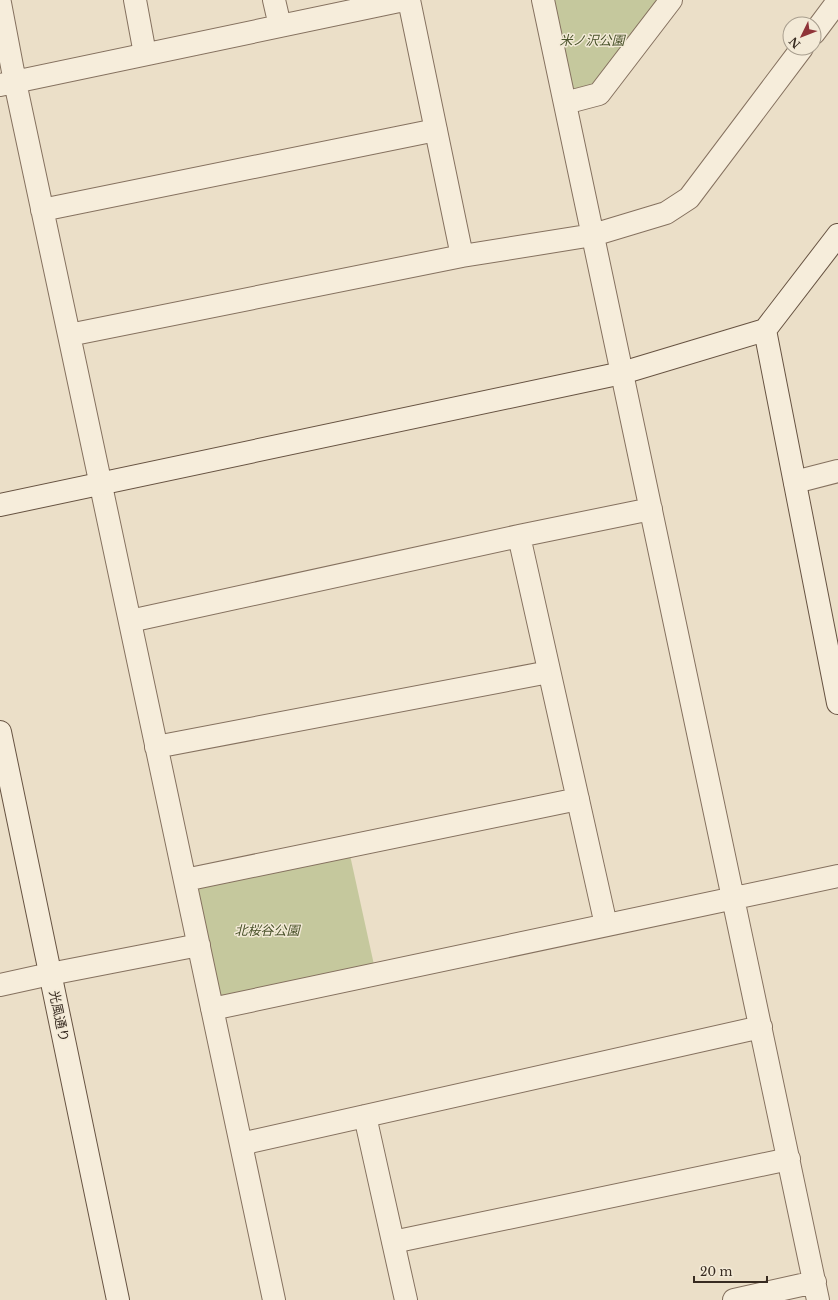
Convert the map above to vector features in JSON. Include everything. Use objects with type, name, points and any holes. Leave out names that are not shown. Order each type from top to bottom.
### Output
[{"type":"street","points":[[135,0],[145,54]]},
{"type":"street","points":[[274,0],[280,26]]},
{"type":"street","points":[[8,83],[404,0]]},
{"type":"street","points":[[410,0],[462,256]]},
{"type":"street","points":[[543,0],[816,1291],[734,1300]]},
{"type":"street","points":[[565,103],[599,94],[672,0]]},
{"type":"street","points":[[822,22],[838,1]]},
{"type":"street","points":[[0,3],[8,83],[42,210],[274,1300]]},
{"type":"street","points":[[69,335],[462,256],[593,235],[666,212],[689,198],[796,56]]},
{"type":"street","points":[[42,210],[436,130]]},
{"type":"street","points":[[0,505],[622,373],[765,330],[838,234]]},
{"type":"street","points":[[765,330],[838,703]]},
{"type":"street","points":[[795,482],[838,471]]},
{"type":"street","points":[[130,621],[519,536],[651,509]]},
{"type":"street","points":[[519,536],[606,924]]},
{"type":"street","points":[[156,747],[550,672]]},
{"type":"street","name":"光風通り","points":[[0,732],[118,1300]]},
{"type":"street","points":[[184,880],[578,799]]},
{"type":"street","points":[[212,1009],[733,897],[838,876]]},
{"type":"street","points":[[0,985],[199,945]]},
{"type":"street","points":[[241,1144],[761,1027]]},
{"type":"street","points":[[365,1116],[406,1300]]},
{"type":"street","points":[[393,1242],[788,1159]]},
{"type":"green space","name":"米ノ沢公園","points":[[543,0],[671,0],[599,94],[565,103]]},
{"type":"green space","name":"北桜谷公園","points":[[348,846],[376,974],[212,1009],[185,880]]}]
